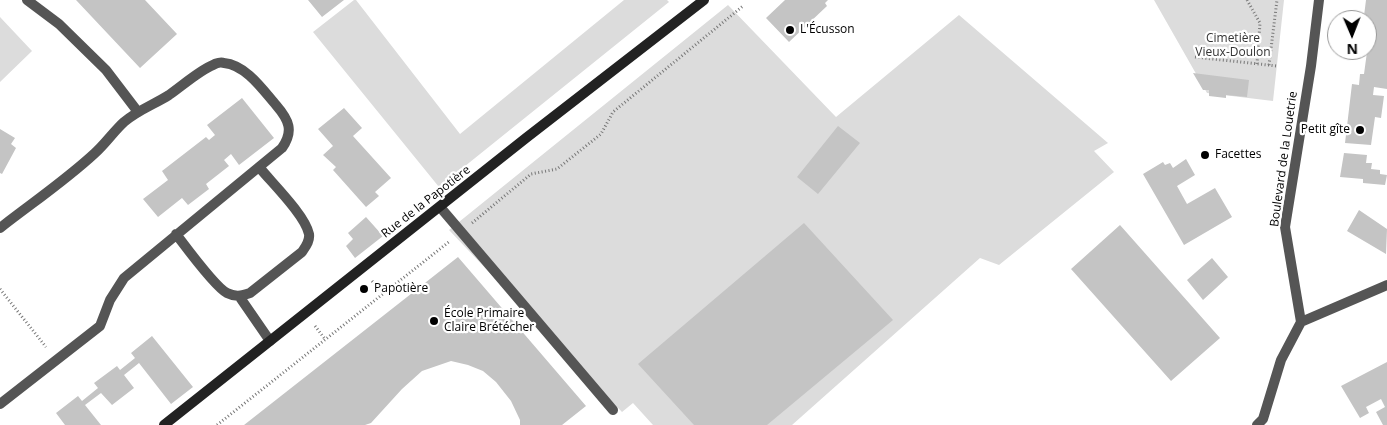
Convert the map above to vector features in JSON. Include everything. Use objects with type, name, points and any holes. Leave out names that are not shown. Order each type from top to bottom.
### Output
[{"type":"street","points":[[27,0],[59,24],[106,70],[138,112]]},
{"type":"street","name":"Rue de la Papotière","points":[[164,425],[704,0]]},
{"type":"street","name":"Boulevard de la Louetrie","points":[[1301,322],[1284,228],[1311,66],[1319,0]]},
{"type":"street","points":[[0,228],[64,180],[96,152],[124,122],[150,104],[167,97],[213,65],[222,62],[231,64],[253,79],[278,108],[290,128],[289,136],[282,148],[124,278],[110,300],[100,326],[0,404]]},
{"type":"street","points":[[176,234],[221,289],[233,296],[250,293],[302,252],[308,244],[309,235],[303,219],[259,167]]},
{"type":"street","points":[[440,207],[613,410]]},
{"type":"street","points":[[1257,425],[1263,419],[1281,360],[1301,322],[1387,285]]},
{"type":"street","points":[[239,296],[270,341]]},
{"type":"path","points":[[1247,0],[1260,23],[1257,64]]},
{"type":"path","points":[[1269,65],[1278,0]]},
{"type":"path","points":[[217,425],[461,232],[531,174],[557,169],[601,134],[613,112],[743,6]]},
{"type":"path","points":[[1195,57],[1277,66]]},
{"type":"path","points":[[369,277],[383,293]]},
{"type":"path","points":[[0,289],[56,360]]},
{"type":"path","points":[[311,322],[325,339]]},
{"type":"green space","points":[[356,0],[460,134],[624,0],[667,0],[669,2],[439,187],[313,32]]},
{"type":"green space","name":"Cimetière Vieux-Doulon","points":[[1154,0],[1284,0],[1273,101],[1207,93]]},
{"type":"green space","points":[[728,5],[836,117],[959,15],[1108,143],[1094,151],[1114,172],[999,265],[980,258],[792,425],[653,425],[633,403],[622,412],[449,230]]},
{"type":"green space","points":[[0,17],[32,51],[0,82]]},
{"type":"building","points":[[76,0],[145,0],[177,34],[140,68]]},
{"type":"building","points":[[308,0],[344,0],[322,17]]},
{"type":"building","name":"L'Écusson","points":[[785,0],[828,0],[825,3],[827,6],[789,42],[766,18]]},
{"type":"building","points":[[1366,0],[1387,0],[1387,89],[1374,87],[1373,95],[1384,96],[1381,118],[1375,117],[1371,145],[1345,143],[1352,84],[1359,85],[1360,74],[1364,74],[1366,60],[1377,60],[1377,10],[1365,10]]},
{"type":"building","points":[[1193,73],[1249,80],[1247,97],[1226,95],[1226,98],[1209,96],[1209,90],[1203,90]]},
{"type":"building","points":[[242,98],[274,138],[239,165],[231,154],[224,160],[229,166],[206,184],[209,189],[188,205],[182,198],[158,217],[143,199],[168,180],[162,171],[206,137],[209,140],[215,135],[207,125]]},
{"type":"building","points":[[344,108],[362,128],[353,136],[391,178],[375,192],[379,196],[366,207],[333,170],[336,167],[323,155],[333,146],[318,129]]},
{"type":"building","points":[[838,126],[860,143],[818,194],[797,177]]},
{"type":"building","points":[[0,129],[15,138],[11,144],[16,148],[2,174],[0,173]]},
{"type":"building","points":[[1344,153],[1367,155],[1366,163],[1372,163],[1371,169],[1380,170],[1380,174],[1387,175],[1385,185],[1363,183],[1363,179],[1340,177]]},
{"type":"building","points":[[1186,159],[1195,175],[1177,186],[1187,204],[1215,188],[1232,217],[1184,245],[1143,174],[1163,162],[1165,165],[1170,163],[1173,168]]},
{"type":"building","points":[[1359,210],[1387,229],[1386,254],[1347,231]]},
{"type":"building","points":[[366,217],[383,236],[355,258],[346,246],[353,239],[348,233]]},
{"type":"building","points":[[804,223],[893,320],[767,425],[694,425],[638,364]]},
{"type":"building","points":[[1120,225],[1220,338],[1171,381],[1071,269]]},
{"type":"building","points":[[458,257],[586,406],[562,425],[520,425],[520,420],[511,401],[496,382],[483,371],[451,361],[422,371],[402,389],[371,423],[365,425],[244,425]]},
{"type":"building","points":[[1212,258],[1228,277],[1203,300],[1187,280]]},
{"type":"building","points":[[152,336],[193,387],[171,404],[139,363],[124,375],[134,388],[112,405],[101,393],[85,405],[101,425],[65,425],[56,413],[78,396],[82,401],[98,388],[94,383],[117,366],[120,370],[135,358],[131,353]]},
{"type":"building","points":[[1387,362],[1387,425],[1383,425],[1376,412],[1385,407],[1381,399],[1366,407],[1369,413],[1360,418],[1341,386]]},
{"type":"place","name":"L'Écusson","points":[[790,30]]},
{"type":"place","name":"Petit gîte","points":[[1360,130]]},
{"type":"place","name":"Facettes","points":[[1205,155]]},
{"type":"place","name":"Papotière","points":[[364,289]]},
{"type":"place","name":"École Primaire Claire Brétécher","points":[[434,321]]}]
